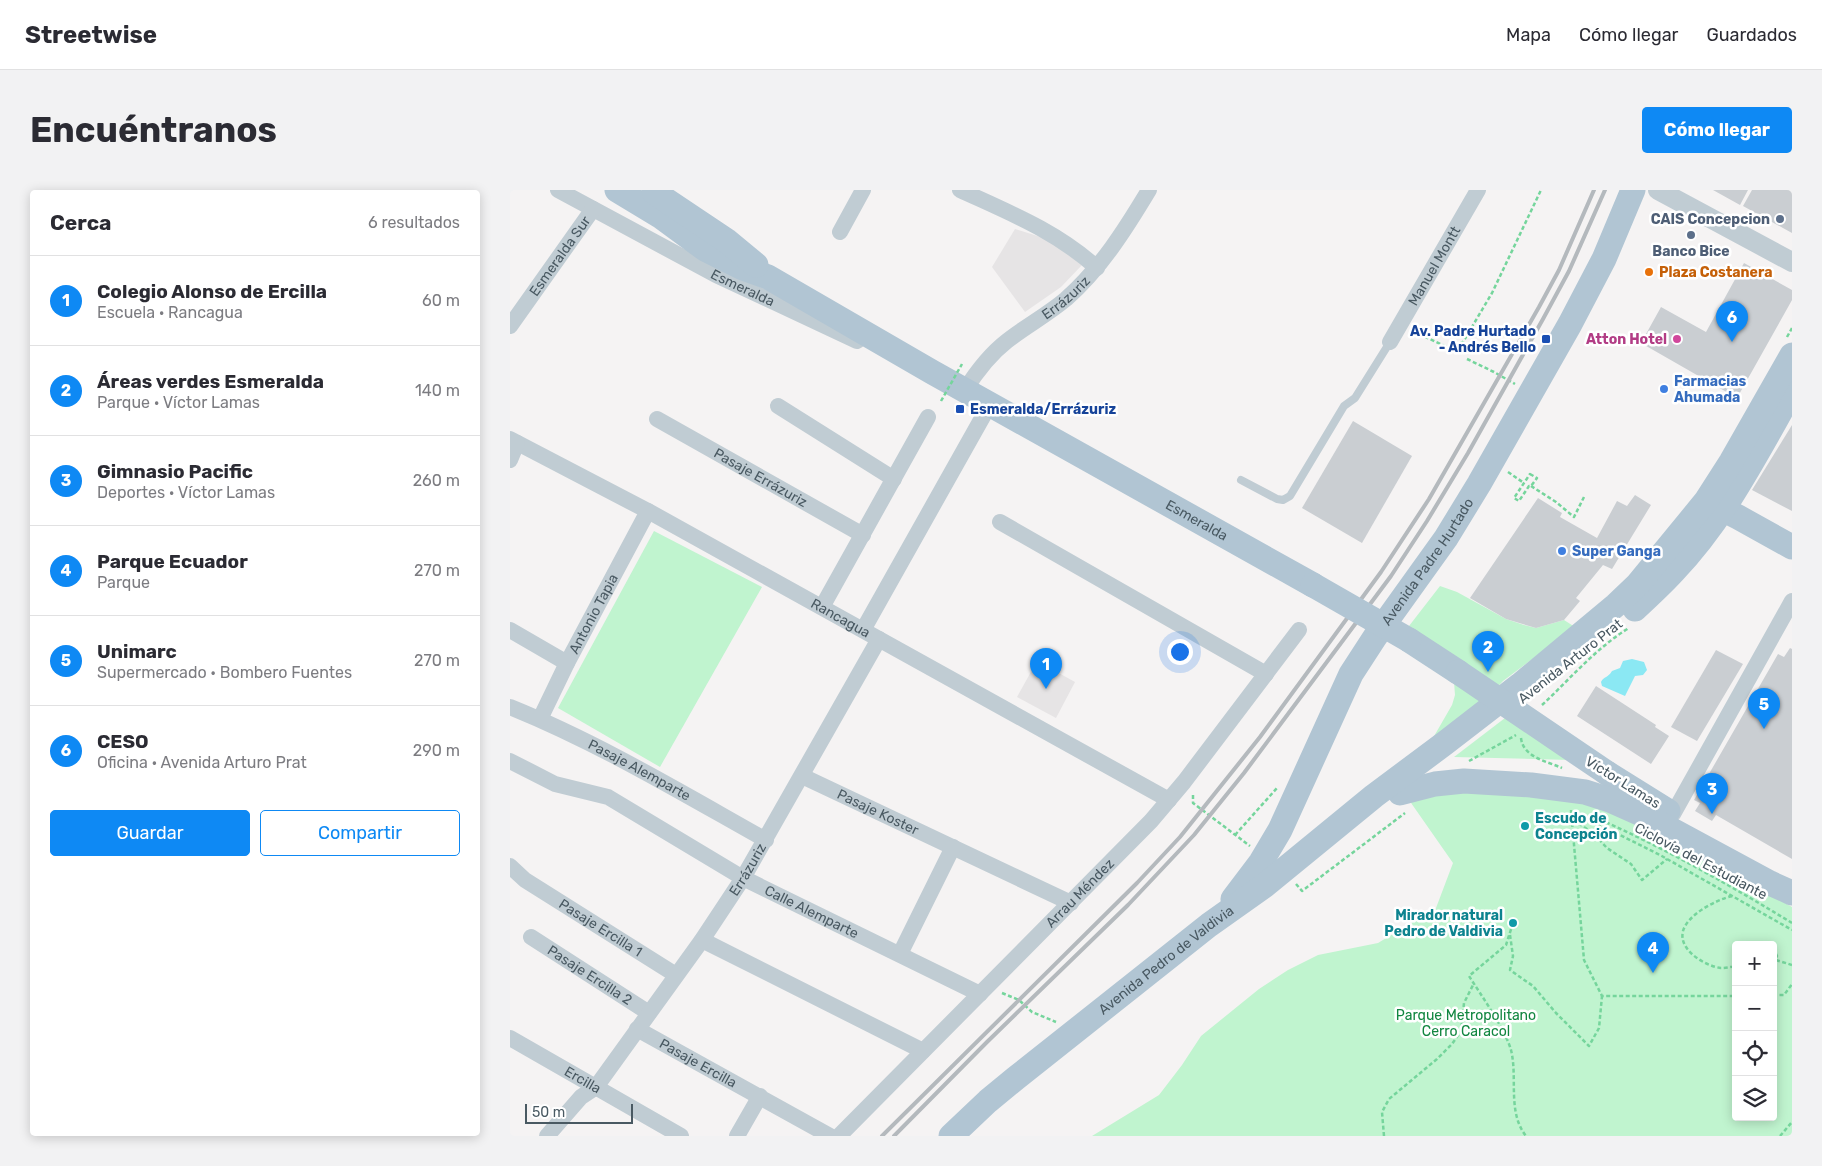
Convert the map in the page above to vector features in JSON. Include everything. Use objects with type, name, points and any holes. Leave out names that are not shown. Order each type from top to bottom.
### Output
[{"type":"main road","name":"Esmeralda","points":[[617,190],[660,216],[711,253],[768,277],[932,372],[1409,640],[1458,672]]},
{"type":"main road","points":[[649,190],[660,216]]},
{"type":"main road","points":[[649,190],[727,241],[768,277]]},
{"type":"main road","name":"Avenida Padre Hurtado","points":[[1209,925],[1239,892],[1270,846],[1287,815],[1351,674],[1375,637],[1446,538],[1479,484],[1595,278],[1634,190]]},
{"type":"main road","name":"Avenida Arturo Prat","points":[[1297,885],[1398,798],[1630,614],[1674,572],[1714,505],[1731,462],[1792,355]]},
{"type":"main road","name":"Avenida Arturo Prat","points":[[1714,505],[1746,474],[1792,391]]},
{"type":"main road","points":[[1714,505],[1792,547]]},
{"type":"main road","name":"Víctor Lamas","points":[[1458,672],[1606,773],[1792,884]]},
{"type":"main road","points":[[1398,798],[1435,784],[1464,781],[1531,785],[1584,792],[1610,800],[1646,816],[1792,893]]},
{"type":"main road","name":"Avenida Pedro de Valdivia","points":[[957,1133],[1016,1078],[1209,925],[1264,886],[1398,798]]},
{"type":"main road","name":"Avenida Pedro de Valdivia","points":[[957,1133],[1004,1107],[1297,885]]},
{"type":"street","name":"Esmeralda","points":[[558,190],[754,294],[901,363],[932,372]]},
{"type":"street","points":[[840,232],[863,190]]},
{"type":"street","points":[[960,190],[1055,236],[1072,247],[1097,268]]},
{"type":"street","name":"Errázuriz","points":[[965,390],[979,369],[995,351],[1065,299],[1097,268],[1117,242],[1149,190]]},
{"type":"street","name":"Manuel Montt","points":[[1394,335],[1478,190]]},
{"type":"street","points":[[1658,190],[1792,262]]},
{"type":"street","name":"Esmeralda Sur","points":[[510,326],[593,209]]},
{"type":"street","points":[[863,630],[990,404]]},
{"type":"street","points":[[778,406],[894,479]]},
{"type":"street","points":[[822,607],[928,418]]},
{"type":"street","name":"Pasaje Errázuriz","points":[[657,419],[863,535]]},
{"type":"street","points":[[510,460],[513,441]]},
{"type":"street","name":"Rancagua","points":[[513,441],[822,607],[1169,800]]},
{"type":"street","name":"Antonio Tapia","points":[[540,719],[567,663],[648,512]]},
{"type":"street","points":[[1000,522],[1266,674]]},
{"type":"street","points":[[1673,814],[1792,601]]},
{"type":"street","points":[[510,630],[567,663]]},
{"type":"street","name":"Arrau Méndez","points":[[839,1136],[1071,903],[1169,800],[1299,630]]},
{"type":"street","name":"Errázuriz","points":[[547,1136],[581,1098],[596,1087],[702,940],[744,878],[879,639]]},
{"type":"street","name":"Pasaje Alemparte","points":[[510,707],[540,719],[622,760],[766,840]]},
{"type":"street","name":"Calle Alemparte","points":[[510,761],[555,784],[608,797],[744,878],[980,994]]},
{"type":"street","name":"Pasaje Koster","points":[[802,776],[1071,903]]},
{"type":"street","points":[[900,954],[953,847]]},
{"type":"street","name":"Pasaje Ercilla 1","points":[[510,866],[526,880],[676,975]]},
{"type":"street","name":"Pasaje Ercilla 2","points":[[531,937],[649,1013]]},
{"type":"street","points":[[702,940],[923,1051]]},
{"type":"street","name":"Pasaje Ercilla","points":[[637,1029],[830,1136]]},
{"type":"street","name":"Ercilla","points":[[510,1038],[681,1136]]},
{"type":"street","points":[[737,1136],[760,1096]]},
{"type":"lane","points":[[1242,480],[1277,499],[1283,500],[1290,496],[1344,406],[1355,398],[1394,335]]},
{"type":"path","points":[[1394,335],[1416,332],[1449,348],[1463,342],[1492,293],[1541,190]]},
{"type":"path","points":[[1468,359],[1520,388]]},
{"type":"path","points":[[941,401],[962,364]]},
{"type":"path","points":[[1506,471],[1524,483]]},
{"type":"path","points":[[1530,474],[1537,478],[1531,486],[1529,486],[1519,501],[1514,498],[1530,474]]},
{"type":"path","points":[[1531,486],[1556,502],[1574,517],[1584,496]]},
{"type":"path","points":[[1583,666],[1593,654],[1634,625]]},
{"type":"path","points":[[1465,763],[1520,732]]},
{"type":"path","points":[[1235,835],[1280,783]]},
{"type":"path","points":[[1193,791],[1193,803],[1253,848]]},
{"type":"path","points":[[1297,885],[1399,816],[1398,798]]},
{"type":"path","points":[[1580,811],[1571,808],[1580,825],[1594,834],[1607,848],[1631,864],[1642,880],[1667,859]]},
{"type":"path","name":"Ciclovía del Estudiante","points":[[1589,815],[1664,850],[1750,897],[1792,923]]},
{"type":"path","points":[[1574,816],[1596,823],[1667,859],[1792,930]]},
{"type":"path","points":[[1510,934],[1513,956],[1510,970],[1533,986],[1556,1013],[1589,1046],[1599,1028],[1602,996],[1584,960],[1574,816]]},
{"type":"path","points":[[1732,896],[1717,901],[1696,914],[1683,931],[1683,938],[1690,952],[1704,962],[1720,968],[1732,966]]},
{"type":"path","points":[[1513,923],[1506,944],[1469,976],[1508,1042],[1514,1071],[1514,1103],[1519,1127],[1526,1136]]},
{"type":"path","points":[[1777,962],[1792,965]]},
{"type":"path","points":[[1384,1136],[1382,1112],[1389,1099],[1437,1059],[1456,1038],[1461,1031],[1464,1003],[1474,983]]},
{"type":"path","points":[[1777,995],[1784,995],[1792,984]]},
{"type":"path","points":[[998,992],[1019,1000],[1032,1012],[1057,1023]]},
{"type":"path","points":[[1602,996],[1732,996]]},
{"type":"path","points":[[1780,1136],[1792,1122]]},
{"type":"shaded area","points":[[1015,229],[1044,238],[1083,264],[1061,287],[1025,312],[992,267]]},
{"type":"shaded area","points":[[1037,661],[1075,682],[1056,718],[1017,697]]},
{"type":"green space","points":[[654,531],[762,587],[660,767],[558,708]]},
{"type":"green space","points":[[1440,586],[1457,592],[1506,619],[1524,625],[1536,628],[1564,620],[1575,627],[1503,681],[1447,740],[1418,764],[1452,705],[1455,695],[1454,682],[1409,626]]},
{"type":"green space","points":[[1505,718],[1570,760],[1454,757]]},
{"type":"green space","name":"Parque Metropolitano Cerro Caracol","points":[[1439,791],[1585,799],[1713,862],[1792,907],[1792,1136],[1092,1136],[1159,1095],[1201,1036],[1259,989],[1288,970],[1318,955],[1378,943],[1436,908],[1453,863],[1409,800]]},
{"type":"water","points":[[1632,659],[1644,662],[1647,670],[1643,675],[1635,676],[1625,696],[1602,686],[1602,680],[1612,671],[1620,668],[1623,661]]},
{"type":"building","points":[[1713,190],[1748,190],[1740,205]]},
{"type":"building","name":"CAIS Concepcion","points":[[1752,190],[1792,190],[1792,233],[1743,206]]},
{"type":"building","points":[[1744,263],[1792,290],[1792,300],[1737,398],[1641,343],[1661,307],[1706,332]]},
{"type":"building","points":[[1353,421],[1412,456],[1362,543],[1302,508]]},
{"type":"building","points":[[1792,425],[1792,511],[1752,490]]},
{"type":"building","name":"Super Ganga","points":[[1635,495],[1651,505],[1612,569],[1603,565],[1576,598],[1580,601],[1564,620],[1536,628],[1506,619],[1470,598],[1538,498],[1562,513],[1560,517],[1597,538],[1617,501],[1627,506]]},
{"type":"building","points":[[1790,648],[1792,649],[1792,859],[1716,815],[1712,821],[1695,811],[1700,803],[1694,800],[1778,654],[1784,657]]},
{"type":"building","points":[[1716,650],[1743,664],[1697,741],[1671,727]]},
{"type":"building","points":[[1596,686],[1656,725],[1655,727],[1669,736],[1651,764],[1577,716]]},
{"type":"railway","points":[[882,1136],[1137,883],[1180,837],[1260,737],[1381,572],[1429,499],[1559,270],[1594,190]]},
{"type":"railway","points":[[894,1136],[987,1042],[1128,905],[1194,835],[1244,773],[1391,576],[1427,521],[1468,453],[1569,271],[1605,190]]},
{"type":"place","name":"CAIS Concepcion","points":[[1780,219]]},
{"type":"place","name":"Banco Bice","points":[[1691,235]]},
{"type":"place","name":"Plaza Costanera","points":[[1649,272]]},
{"type":"place","name":"Av. Padre Hurtado - Andrés Bello","points":[[1546,339]]},
{"type":"place","name":"Atton Hotel","points":[[1677,339]]},
{"type":"place","name":"CESO","points":[[1732,342]]},
{"type":"place","name":"Farmacias Ahumada","points":[[1664,389]]},
{"type":"place","name":"Esmeralda/Errázuriz","points":[[960,409]]},
{"type":"place","name":"Super Ganga","points":[[1562,551]]},
{"type":"place","name":"Áreas verdes Esmeralda","points":[[1488,672]]},
{"type":"place","name":"Colegio Alonso de Ercilla","points":[[1046,689]]},
{"type":"place","name":"Unimarc","points":[[1764,729]]},
{"type":"place","name":"Gimnasio Pacific","points":[[1712,814]]},
{"type":"place","name":"Escudo de Concepción","points":[[1525,826]]},
{"type":"place","name":"Mirador natural Pedro de Valdivia","points":[[1513,923]]},
{"type":"place","name":"Parque Ecuador","points":[[1653,973]]}]
